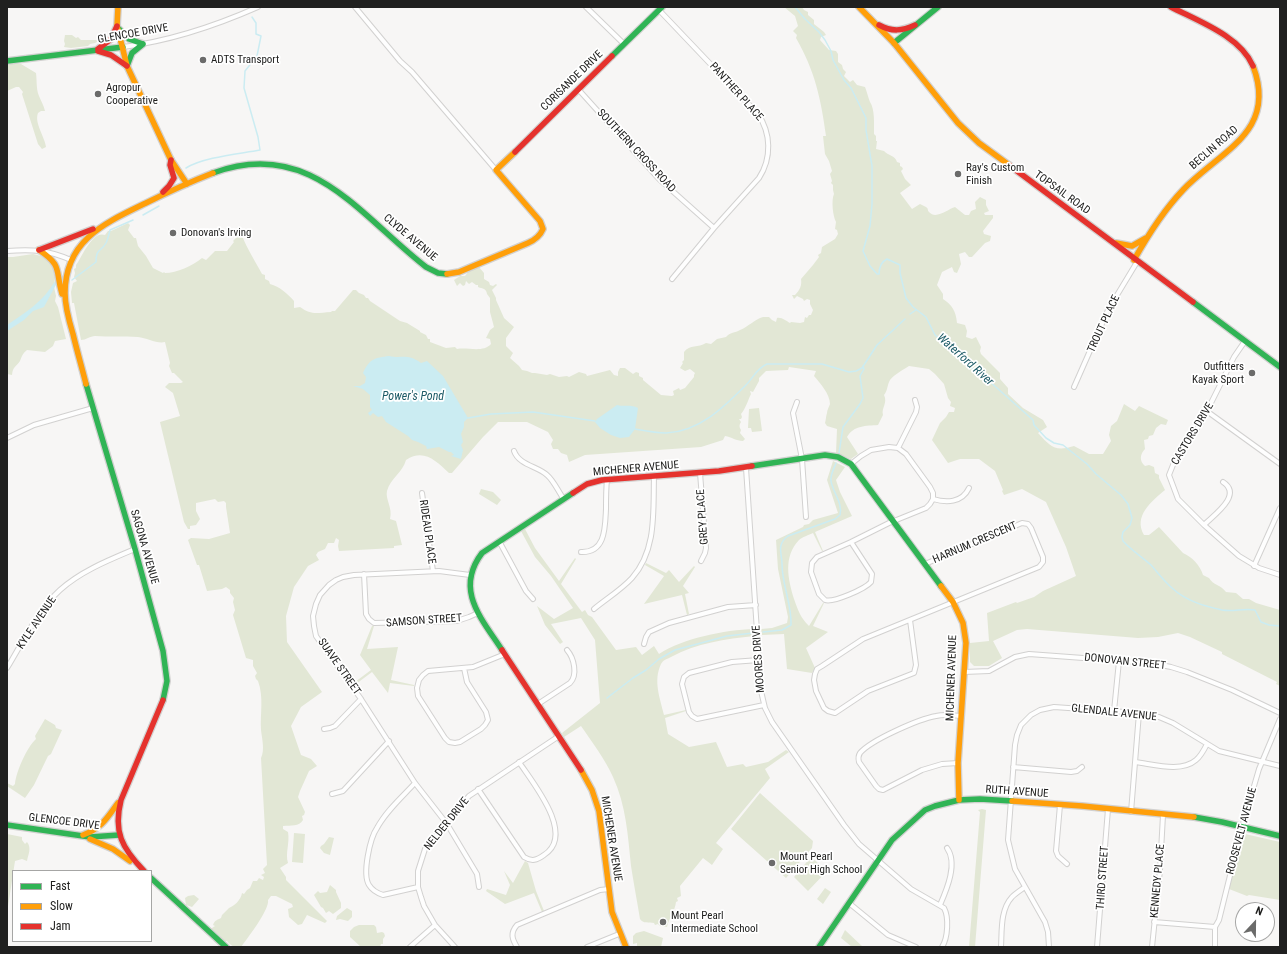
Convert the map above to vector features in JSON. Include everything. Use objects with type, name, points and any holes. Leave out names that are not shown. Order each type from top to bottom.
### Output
[{"type":"main road","points":[[118,7],[117,26],[127,66],[148,114],[171,160],[187,184]]},
{"type":"main road","name":"TOPSAIL ROAD","points":[[859,7],[894,43],[921,75],[948,111],[979,144],[1280,367]]},
{"type":"main road","points":[[894,43],[938,7]]},
{"type":"main road","name":"BECLIN ROAD","points":[[1136,261],[1146,238],[1183,190],[1247,133],[1252,125],[1258,109],[1259,87],[1257,74],[1251,61],[1243,50],[1226,37],[1171,7]]},
{"type":"main road","name":"CORISANDE DRIVE","points":[[496,170],[660,8]]},
{"type":"main road","points":[[873,21],[893,31],[901,31],[915,25]]},
{"type":"main road","points":[[117,26],[129,40],[143,44]]},
{"type":"main road","points":[[96,50],[111,39],[117,26]]},
{"type":"main road","points":[[127,66],[132,52],[143,44]]},
{"type":"main road","name":"GLENCOE DRIVE","points":[[7,61],[123,46]]},
{"type":"main road","points":[[96,50],[111,55],[127,66]]},
{"type":"main road","points":[[158,197],[174,180],[174,173],[170,164],[171,160]]},
{"type":"main road","name":"CLYDE AVENUE","points":[[71,260],[80,245],[97,228],[187,184],[231,168],[255,164],[280,167],[303,173],[321,180],[342,194],[435,272],[450,275],[529,242],[537,238],[541,233],[542,229],[540,221],[496,170]]},
{"type":"main road","points":[[39,250],[72,236],[97,228]]},
{"type":"main road","points":[[1110,241],[1130,247],[1138,245],[1146,238]]},
{"type":"main road","points":[[39,250],[49,256],[55,263],[64,298]]},
{"type":"main road","name":"SAGONA AVENUE","points":[[71,260],[66,276],[64,298],[68,321],[135,548],[166,666],[167,681],[161,708],[121,800],[117,817],[119,835],[126,852],[137,865]]},
{"type":"main road","name":"MICHENER AVENUE","points":[[626,947],[619,934],[614,918],[599,810],[595,795],[587,779],[478,613],[470,594],[470,575],[474,564],[480,556],[499,541],[587,484],[607,480],[746,468],[822,456],[842,458],[852,464],[953,602],[961,620],[966,647],[958,763],[959,800]]},
{"type":"main road","name":"RUTH AVENUE","points":[[819,947],[892,840],[925,810],[941,804],[959,800],[980,799],[1175,815],[1206,819],[1280,836]]},
{"type":"main road","points":[[81,836],[101,826],[121,800]]},
{"type":"main road","name":"GLENCOE DRIVE","points":[[7,825],[81,836],[99,837],[119,835]]},
{"type":"main road","points":[[81,836],[106,845],[143,870]]},
{"type":"main road","points":[[152,879],[226,947]]},
{"type":"street","name":"GLENCOE DRIVE","points":[[123,46],[143,44],[197,31],[221,23],[258,7]]},
{"type":"street","name":"CLYDE AVENUE","points":[[355,7],[400,61],[412,72],[496,170]]},
{"type":"street","points":[[586,7],[624,44]]},
{"type":"street","name":"PANTHER PLACE","points":[[660,8],[758,114],[767,130],[768,150],[767,160],[762,172],[672,279]]},
{"type":"street","name":"SOUTHERN CROSS ROAD","points":[[578,89],[659,179],[714,228]]},
{"type":"street","points":[[7,251],[39,250],[71,260]]},
{"type":"street","name":"TROUT PLACE","points":[[1074,387],[1108,310],[1136,261]]},
{"type":"street","name":"CASTORS DRIVE","points":[[1245,342],[1234,357],[1208,412],[1177,456],[1169,475],[1178,499],[1204,525],[1239,556],[1254,566],[1280,575]]},
{"type":"street","points":[[898,448],[916,412],[917,405],[915,400]]},
{"type":"street","points":[[797,402],[793,413],[802,459],[806,517]]},
{"type":"street","points":[[7,438],[34,425],[93,408]]},
{"type":"street","points":[[1208,412],[1280,464]]},
{"type":"street","points":[[851,542],[872,574],[871,582],[866,587],[834,601],[824,600],[819,594],[811,575],[812,563],[820,556],[894,521],[926,508],[933,499],[933,493],[930,487],[906,454],[898,448],[889,447],[871,450],[852,464]]},
{"type":"street","points":[[514,451],[519,459],[541,470],[548,476],[564,498]]},
{"type":"street","name":"MOORES DRIVE","points":[[746,468],[761,691],[764,705],[775,726],[844,825],[859,844],[914,891],[940,905]]},
{"type":"street","name":"GREY PLACE","points":[[700,473],[706,548],[701,561]]},
{"type":"street","points":[[594,609],[629,581],[638,571],[645,558],[652,536],[654,476]]},
{"type":"street","points":[[581,552],[587,552],[596,548],[603,537],[605,528],[607,480]]},
{"type":"street","points":[[1204,525],[1230,498],[1231,490],[1224,482]]},
{"type":"street","points":[[933,499],[946,502],[953,501],[964,496],[969,488]]},
{"type":"street","name":"RIDEAU PLACE","points":[[422,493],[433,571]]},
{"type":"street","points":[[1254,566],[1280,508]]},
{"type":"street","name":"HARNUM CRESCENT","points":[[925,564],[1020,524],[1025,523],[1030,526],[1043,558],[1043,562],[1040,566],[953,602]]},
{"type":"street","points":[[499,541],[526,591],[533,599]]},
{"type":"street","name":"KYLE AVENUE","points":[[7,668],[43,610],[60,589],[82,574],[135,548]]},
{"type":"street","name":"SUAVE STREET","points":[[470,575],[433,571],[364,574],[343,577],[329,585],[318,599],[313,616],[318,640],[361,699],[415,783],[447,824],[477,874],[479,886]]},
{"type":"street","name":"SAMSON STREET","points":[[364,574],[366,614],[368,619],[374,623],[457,621],[478,613]]},
{"type":"street","points":[[910,620],[916,665],[914,673],[868,691],[835,712],[825,710],[815,688],[814,677],[817,669],[857,642],[953,602]]},
{"type":"street","points":[[644,644],[649,632],[669,622],[728,607],[756,605]]},
{"type":"street","points":[[538,704],[573,680],[573,661],[567,650]]},
{"type":"street","points":[[464,668],[467,682],[486,712],[488,720],[482,729],[460,742],[452,743],[445,738],[419,699],[417,686],[421,677],[428,671],[476,666],[505,654]]},
{"type":"street","name":"DONOVAN STREET","points":[[964,672],[992,671],[1015,657],[1025,654],[1156,664],[1182,670],[1232,690],[1280,713]]},
{"type":"street","points":[[759,660],[736,661],[689,673],[684,677],[682,684],[689,712],[692,716],[697,718],[764,705]]},
{"type":"street","points":[[1114,711],[1119,661]]},
{"type":"street","points":[[324,729],[335,726],[361,699]]},
{"type":"street","name":"GLENDALE AVENUE","points":[[1049,947],[1048,932],[1045,922],[1015,868],[1008,840],[1015,742],[1023,723],[1034,713],[1054,707],[1139,713],[1158,717],[1168,720],[1223,752],[1280,766]]},
{"type":"street","points":[[1131,812],[1139,713]]},
{"type":"street","points":[[958,763],[942,764],[922,770],[883,790],[876,786],[858,759],[861,752],[904,727],[936,716],[961,716]]},
{"type":"street","name":"ROOSEVELT AVENUE","points":[[1215,947],[1215,927],[1219,920],[1242,827],[1262,762],[1280,719]]},
{"type":"street","name":"NELDER DRIVE","points":[[455,947],[435,925],[424,906],[418,887],[418,871],[425,849],[469,796],[478,788],[559,736]]},
{"type":"street","points":[[332,794],[343,791],[389,741]]},
{"type":"street","points":[[1135,762],[1174,767],[1184,766],[1197,759],[1207,744]]},
{"type":"street","points":[[478,788],[524,857],[528,860],[535,860],[548,852],[553,846],[555,838],[552,815],[519,762]]},
{"type":"street","points":[[1013,768],[1071,772],[1077,771],[1082,767]]},
{"type":"street","points":[[415,783],[376,828],[372,840],[366,873],[370,887],[383,896],[418,887]]},
{"type":"street","points":[[1060,805],[1056,851],[1058,856],[1067,864]]},
{"type":"street","name":"THIRD STREET","points":[[1098,947],[1108,809]]},
{"type":"street","name":"KENNEDY PLACE","points":[[1152,947],[1160,870],[1163,815]]},
{"type":"street","points":[[942,947],[946,940],[947,915],[944,908],[940,905],[950,876],[951,856],[947,848]]},
{"type":"street","points":[[1001,947],[1003,920],[1006,907],[1013,897],[1025,887]]},
{"type":"street","points":[[517,947],[512,937],[513,930],[517,926],[593,893],[609,888]]},
{"type":"street","points":[[849,904],[888,935],[916,947]]},
{"type":"street","points":[[1154,922],[1215,927]]},
{"type":"street","points":[[410,947],[435,925]]},
{"type":"street","points":[[587,947],[619,934]]},
{"type":"green space","points":[[784,7],[802,7],[808,12],[808,15],[814,20],[814,24],[826,35],[821,37],[820,40],[829,50],[836,51],[838,54],[838,62],[842,65],[846,72],[844,76],[850,82],[853,80],[857,85],[865,87],[873,109],[874,134],[877,141],[876,149],[884,151],[900,163],[900,166],[903,169],[901,171],[905,179],[911,185],[900,193],[912,209],[920,204],[935,215],[955,207],[965,215],[969,215],[971,211],[976,209],[975,202],[980,197],[986,200],[986,205],[989,211],[984,213],[985,215],[993,215],[993,218],[983,231],[984,234],[991,236],[990,241],[985,243],[972,257],[969,257],[965,252],[959,254],[961,264],[957,273],[954,272],[952,267],[942,272],[937,285],[943,294],[943,299],[953,309],[956,315],[957,323],[965,325],[967,331],[966,337],[972,339],[976,337],[981,347],[981,354],[1000,373],[1000,379],[1008,388],[1008,394],[1023,408],[1043,420],[1047,427],[1038,433],[1046,442],[1058,448],[1068,448],[1074,446],[1089,454],[1103,454],[1111,441],[1109,435],[1111,426],[1117,421],[1124,404],[1135,411],[1139,406],[1168,420],[1166,425],[1161,424],[1156,428],[1153,435],[1144,440],[1145,449],[1141,455],[1141,460],[1145,466],[1149,465],[1154,467],[1155,473],[1159,475],[1165,490],[1150,504],[1142,515],[1141,528],[1144,535],[1149,535],[1159,527],[1183,553],[1195,562],[1203,575],[1226,592],[1236,593],[1243,599],[1249,599],[1256,603],[1280,610],[1280,686],[1276,684],[1277,682],[1222,654],[1222,652],[1178,633],[1158,637],[1138,638],[1027,629],[1017,630],[993,641],[1002,658],[989,666],[974,666],[970,662],[970,643],[989,641],[987,613],[1034,597],[1043,591],[1076,576],[1066,547],[1046,502],[1022,489],[1004,495],[995,471],[979,459],[960,459],[948,463],[932,440],[940,423],[949,412],[954,412],[955,408],[950,406],[951,402],[948,398],[944,384],[929,369],[909,366],[890,380],[884,395],[885,401],[883,415],[878,425],[857,428],[847,437],[858,454],[851,459],[836,453],[837,429],[827,426],[825,423],[830,400],[814,376],[816,371],[789,367],[788,370],[766,371],[759,378],[753,392],[750,391],[751,394],[746,407],[741,414],[741,419],[739,419],[741,422],[740,433],[745,439],[743,441],[725,436],[723,440],[701,447],[585,455],[569,462],[567,455],[561,453],[558,449],[553,449],[551,444],[553,440],[548,432],[527,422],[498,422],[452,473],[449,473],[434,460],[424,456],[418,455],[406,460],[387,491],[391,511],[390,519],[396,521],[402,545],[394,546],[394,548],[339,551],[339,540],[336,538],[334,543],[328,543],[325,549],[318,552],[316,555],[319,560],[308,566],[294,587],[286,616],[287,642],[322,692],[301,707],[291,726],[301,755],[311,759],[317,766],[309,771],[298,797],[305,812],[302,816],[303,820],[297,825],[283,826],[283,829],[288,832],[288,863],[280,868],[286,877],[286,880],[327,921],[325,923],[307,915],[302,924],[298,925],[289,917],[288,909],[293,907],[292,904],[276,896],[271,896],[262,917],[241,947],[231,945],[212,929],[215,926],[213,925],[215,921],[221,918],[229,908],[237,902],[242,893],[244,894],[250,888],[253,881],[257,881],[259,878],[263,880],[264,877],[261,875],[265,873],[263,869],[267,865],[261,758],[263,748],[261,730],[261,693],[255,676],[257,673],[253,666],[253,660],[246,658],[233,615],[235,610],[233,602],[234,598],[230,593],[230,590],[226,587],[207,591],[199,565],[197,565],[188,540],[191,538],[209,539],[230,533],[226,503],[224,501],[218,502],[215,499],[196,503],[196,511],[200,519],[196,525],[190,526],[190,529],[188,529],[184,522],[160,422],[180,416],[173,393],[165,387],[169,383],[183,382],[174,373],[172,373],[169,366],[170,363],[165,342],[138,337],[95,336],[81,340],[74,303],[72,303],[71,292],[73,283],[77,281],[74,277],[74,269],[76,268],[76,265],[91,241],[100,235],[105,235],[108,231],[128,223],[130,225],[128,230],[134,238],[136,238],[138,246],[153,268],[163,273],[174,272],[194,264],[202,258],[206,260],[215,251],[227,251],[239,232],[237,230],[239,227],[249,251],[262,274],[265,275],[265,279],[269,281],[270,284],[289,295],[294,301],[294,308],[300,307],[314,313],[335,311],[353,290],[356,290],[400,321],[407,323],[426,335],[428,339],[430,339],[430,342],[446,348],[455,347],[457,349],[480,349],[488,347],[491,344],[490,339],[486,338],[490,330],[494,327],[490,312],[490,298],[487,292],[472,282],[469,284],[466,281],[465,285],[463,286],[460,283],[457,286],[454,280],[460,276],[465,276],[468,272],[479,267],[484,273],[484,279],[489,282],[490,285],[497,285],[492,290],[496,300],[504,318],[514,327],[506,338],[506,346],[513,353],[510,358],[522,370],[532,373],[569,377],[579,372],[586,374],[587,376],[610,370],[614,375],[618,376],[620,368],[625,368],[633,374],[636,372],[639,373],[639,376],[643,378],[643,380],[661,395],[672,396],[674,395],[673,391],[679,388],[680,390],[685,388],[694,377],[695,373],[690,369],[685,371],[680,368],[684,360],[684,352],[689,348],[706,343],[711,344],[717,339],[726,337],[729,334],[743,329],[757,319],[763,317],[769,317],[776,322],[777,318],[779,318],[790,323],[804,322],[805,317],[807,318],[811,315],[813,310],[810,300],[807,299],[804,301],[797,296],[794,299],[792,295],[795,295],[798,291],[801,285],[801,279],[819,257],[818,255],[821,253],[822,247],[835,239],[838,234],[837,230],[835,229],[836,222],[833,208],[834,194],[830,174],[832,171],[825,154],[823,136],[826,136],[819,97],[813,74],[803,50],[796,38],[797,35],[793,31],[798,26],[795,16]]},
{"type":"green space","points":[[65,35],[72,35],[81,40],[100,40],[88,46],[71,48],[64,47]]},
{"type":"green space","points":[[21,64],[36,73],[38,93],[45,111],[38,113],[37,117],[46,147],[42,149],[38,144],[22,94],[23,92],[19,87],[7,91],[7,65]]},
{"type":"green space","points":[[33,254],[45,257],[53,265],[56,296],[55,301],[58,307],[66,339],[55,341],[53,346],[45,352],[27,350],[14,368],[12,375],[7,374],[7,257]]},
{"type":"green space","points":[[759,408],[762,431],[752,432],[751,428],[748,428],[749,409]]},
{"type":"green space","points":[[833,461],[845,467],[836,480],[840,492],[852,516],[815,532],[823,551],[813,533],[799,540],[791,554],[788,568],[794,599],[801,616],[809,626],[824,603],[813,626],[828,632],[806,648],[815,668],[812,673],[787,669],[784,634],[762,635],[761,629],[772,628],[787,623],[788,617],[778,569],[776,540],[803,527],[804,525],[809,524],[813,520],[838,513],[827,480]]},
{"type":"green space","points":[[481,489],[493,492],[501,500],[497,505],[479,494]]},
{"type":"green space","points":[[525,529],[535,548],[559,581],[575,558],[576,559],[561,584],[582,612],[585,610],[588,615],[592,617],[616,650],[636,647],[642,655],[654,646],[659,654],[680,643],[692,639],[717,633],[754,629],[754,636],[711,642],[681,652],[663,662],[659,670],[657,683],[664,715],[686,710],[665,718],[668,734],[689,747],[716,742],[727,767],[743,764],[746,767],[768,762],[786,750],[789,752],[765,769],[770,778],[716,843],[723,849],[712,865],[703,858],[680,886],[681,896],[677,898],[678,901],[676,902],[667,927],[644,922],[640,919],[631,866],[624,810],[610,770],[581,726],[564,737],[562,733],[600,703],[595,640],[581,618],[551,624],[563,642],[560,644],[545,625],[537,606],[554,619],[573,608],[551,576],[535,557],[521,531]]},
{"type":"green space","points":[[646,563],[666,573],[669,570],[679,582],[694,566],[695,567],[683,586],[689,593],[685,594],[689,614],[687,615],[682,595],[644,604],[664,576],[645,565]]},
{"type":"green space","points":[[372,626],[374,626],[367,649],[398,647],[391,680],[414,686],[390,683],[388,693],[372,672],[356,684],[355,682],[371,670],[360,655]]},
{"type":"green space","points":[[45,719],[55,725],[56,728],[62,730],[51,754],[48,756],[34,785],[25,798],[7,786],[7,783],[13,786],[15,784],[22,760],[36,739],[35,736]]},
{"type":"green space","points":[[760,793],[813,841],[812,848],[786,878],[731,829]]},
{"type":"green space","points":[[978,810],[986,810],[975,947],[969,947],[980,812]]},
{"type":"green space","points":[[294,833],[305,834],[303,863],[292,862]]},
{"type":"green space","points":[[7,834],[22,837],[25,844],[27,842],[29,849],[27,861],[22,859],[15,861],[14,870],[12,870],[12,880],[7,913]]},
{"type":"green space","points":[[1245,834],[1280,842],[1280,900],[1249,895],[1247,896],[1229,889],[1228,884],[1242,835]]},
{"type":"green space","points":[[329,837],[334,838],[330,855],[324,853],[320,848]]},
{"type":"green space","points":[[811,857],[827,871],[808,891],[794,877]]},
{"type":"green space","points":[[525,861],[528,863],[536,891],[544,911],[542,912],[534,893],[505,904],[486,891],[487,889],[506,895],[510,885],[504,871],[513,883]]},
{"type":"green space","points":[[330,885],[336,890],[341,903],[341,908],[333,914],[329,911],[326,913],[314,895],[318,891],[320,893],[327,892]]},
{"type":"green space","points":[[825,888],[831,892],[823,904],[817,899]]},
{"type":"green space","points":[[194,895],[199,899],[192,907],[186,905],[185,898]]},
{"type":"green space","points":[[347,908],[352,911],[352,917],[348,921],[340,919],[336,920],[337,916]]},
{"type":"green space","points":[[359,925],[374,925],[377,933],[384,933],[385,936],[383,939],[383,944],[381,944],[380,947],[361,947],[350,937],[350,931]]},
{"type":"green space","points":[[845,930],[863,947],[852,947],[841,938]]},
{"type":"green space","points":[[644,931],[663,938],[661,947],[637,947],[637,943],[633,944],[633,936],[636,933]]},
{"type":"water","points":[[55,281],[57,281],[57,283],[44,307],[33,311],[24,320],[7,331],[7,325],[28,311],[40,300]]},
{"type":"water","name":"Power's Pond","points":[[389,356],[408,357],[421,363],[427,361],[443,376],[468,418],[464,422],[464,427],[461,434],[463,442],[461,445],[463,450],[461,459],[451,456],[454,455],[451,452],[439,447],[427,449],[426,446],[412,440],[386,422],[382,416],[378,417],[373,413],[370,416],[368,413],[372,410],[370,407],[370,395],[363,389],[353,386],[360,386],[365,383],[366,377],[363,373],[368,364],[376,358]]},
{"type":"water","points":[[617,405],[633,406],[638,408],[635,429],[629,437],[620,438],[611,435],[600,428],[595,422]]},
{"type":"waterway","name":"Waterford River","points":[[795,7],[825,40],[831,51],[833,60],[844,80],[851,88],[866,118],[866,130],[872,166],[872,204],[870,226],[863,251],[870,266],[877,274],[879,274],[881,265],[887,259],[900,265],[900,273],[906,298],[913,307],[926,317],[935,335],[953,349],[956,354],[984,379],[988,380],[1033,420],[1034,425],[1046,438],[1054,443],[1063,445],[1087,464],[1096,474],[1121,495],[1128,504],[1132,518],[1130,525],[1123,532],[1123,541],[1151,565],[1177,593],[1189,600],[1222,610],[1255,610],[1261,622],[1269,625],[1280,626]]},
{"type":"waterway","points":[[186,168],[202,161],[260,150],[258,137],[244,88],[245,71],[257,56],[261,36],[256,34],[256,23],[252,17]]},
{"type":"waterway","points":[[143,215],[159,206]]},
{"type":"waterway","points":[[72,280],[96,262],[97,254],[106,243],[110,230],[133,220]]},
{"type":"waterway","name":"Waterford River","points":[[910,314],[916,310]]},
{"type":"waterway","points":[[635,429],[666,433],[678,432],[700,423],[720,410],[758,371],[767,364],[822,364],[849,372],[856,371],[862,368],[877,345],[905,319]]},
{"type":"waterway","points":[[839,453],[843,427],[863,398],[860,376],[864,369],[863,366]]},
{"type":"waterway","points":[[468,418],[491,414],[533,412],[595,421]]},
{"type":"waterway","points":[[763,632],[782,630],[791,625],[790,610],[782,572],[780,549],[784,539],[788,536],[835,519],[840,515],[841,511],[839,502],[831,481],[836,463]]},
{"type":"waterway","points":[[607,698],[659,659],[675,650],[727,636],[753,633]]},
{"type":"traffic: fast","points":[[612,56],[662,7]]},
{"type":"traffic: fast","points":[[894,43],[938,7]]},
{"type":"traffic: fast","points":[[119,29],[129,39],[143,44]]},
{"type":"traffic: fast","points":[[127,66],[132,53],[143,44]]},
{"type":"traffic: fast","points":[[7,61],[123,47]]},
{"type":"traffic: fast","points":[[213,173],[247,165],[278,165],[305,173],[331,187],[355,205],[426,267],[438,273],[447,274]]},
{"type":"traffic: fast","points":[[1193,302],[1280,367]]},
{"type":"traffic: fast","points":[[86,384],[135,549],[163,651],[167,681],[163,700]]},
{"type":"traffic: fast","points":[[752,466],[825,455],[838,457],[851,464],[941,586]]},
{"type":"traffic: fast","points":[[502,650],[486,627],[474,604],[470,579],[474,567],[482,553],[573,493]]},
{"type":"traffic: fast","points":[[819,947],[892,840],[925,810],[959,800],[980,799],[1012,801]]},
{"type":"traffic: fast","points":[[1194,817],[1280,836]]},
{"type":"traffic: fast","points":[[7,825],[90,837],[119,835]]},
{"type":"traffic: fast","points":[[152,879],[226,947]]},
{"type":"traffic: slow","points":[[118,7],[117,26],[127,66],[171,160],[187,184]]},
{"type":"traffic: slow","points":[[859,7],[894,43],[958,123],[979,143],[1009,165]]},
{"type":"traffic: slow","points":[[1134,260],[1169,206],[1198,176],[1228,151],[1252,124],[1258,108],[1259,89],[1253,66]]},
{"type":"traffic: slow","points":[[447,274],[459,272],[533,241],[542,231],[543,229],[540,221],[496,170],[515,152]]},
{"type":"traffic: slow","points":[[86,384],[66,303],[65,293],[67,275],[72,259],[80,247],[102,226],[163,195],[213,173]]},
{"type":"traffic: slow","points":[[1116,243],[1132,246],[1146,238]]},
{"type":"traffic: slow","points":[[39,250],[52,260],[55,265],[62,294]]},
{"type":"traffic: slow","points":[[941,586],[953,602],[963,623],[966,643],[958,763],[959,800]]},
{"type":"traffic: slow","points":[[581,770],[592,790],[599,811],[612,912],[626,947]]},
{"type":"traffic: slow","points":[[1012,801],[1194,817]]},
{"type":"traffic: slow","points":[[83,835],[100,826],[118,803]]},
{"type":"traffic: slow","points":[[90,839],[113,849],[130,861]]},
{"type":"traffic: jam","points":[[1171,7],[1217,30],[1238,46],[1247,55],[1253,66]]},
{"type":"traffic: jam","points":[[879,25],[893,30],[906,29],[915,25]]},
{"type":"traffic: jam","points":[[98,49],[111,39],[117,26]]},
{"type":"traffic: jam","points":[[98,51],[111,55],[127,66]]},
{"type":"traffic: jam","points":[[515,152],[612,56]]},
{"type":"traffic: jam","points":[[163,192],[174,178],[170,165],[171,160]]},
{"type":"traffic: jam","points":[[1009,165],[1193,302]]},
{"type":"traffic: jam","points":[[39,250],[93,229]]},
{"type":"traffic: jam","points":[[573,493],[587,484],[602,480],[719,471],[752,466]]},
{"type":"traffic: jam","points":[[502,650],[581,770]]},
{"type":"traffic: jam","points":[[143,870],[130,855],[121,839],[118,821],[119,811],[121,800],[163,700]]},
{"type":"place","name":"ADTS Transport","points":[[203,60]]},
{"type":"place","name":"Agropur Cooperative","points":[[98,94]]},
{"type":"place","name":"Ray's Custom Finish","points":[[958,174]]},
{"type":"place","name":"Donovan's Irving","points":[[173,233]]},
{"type":"place","name":"Outfitters Kayak Sport","points":[[1252,373]]},
{"type":"place","name":"Mount Pearl Senior High School","points":[[772,863]]},
{"type":"place","name":"Mount Pearl Intermediate School","points":[[663,922]]}]
